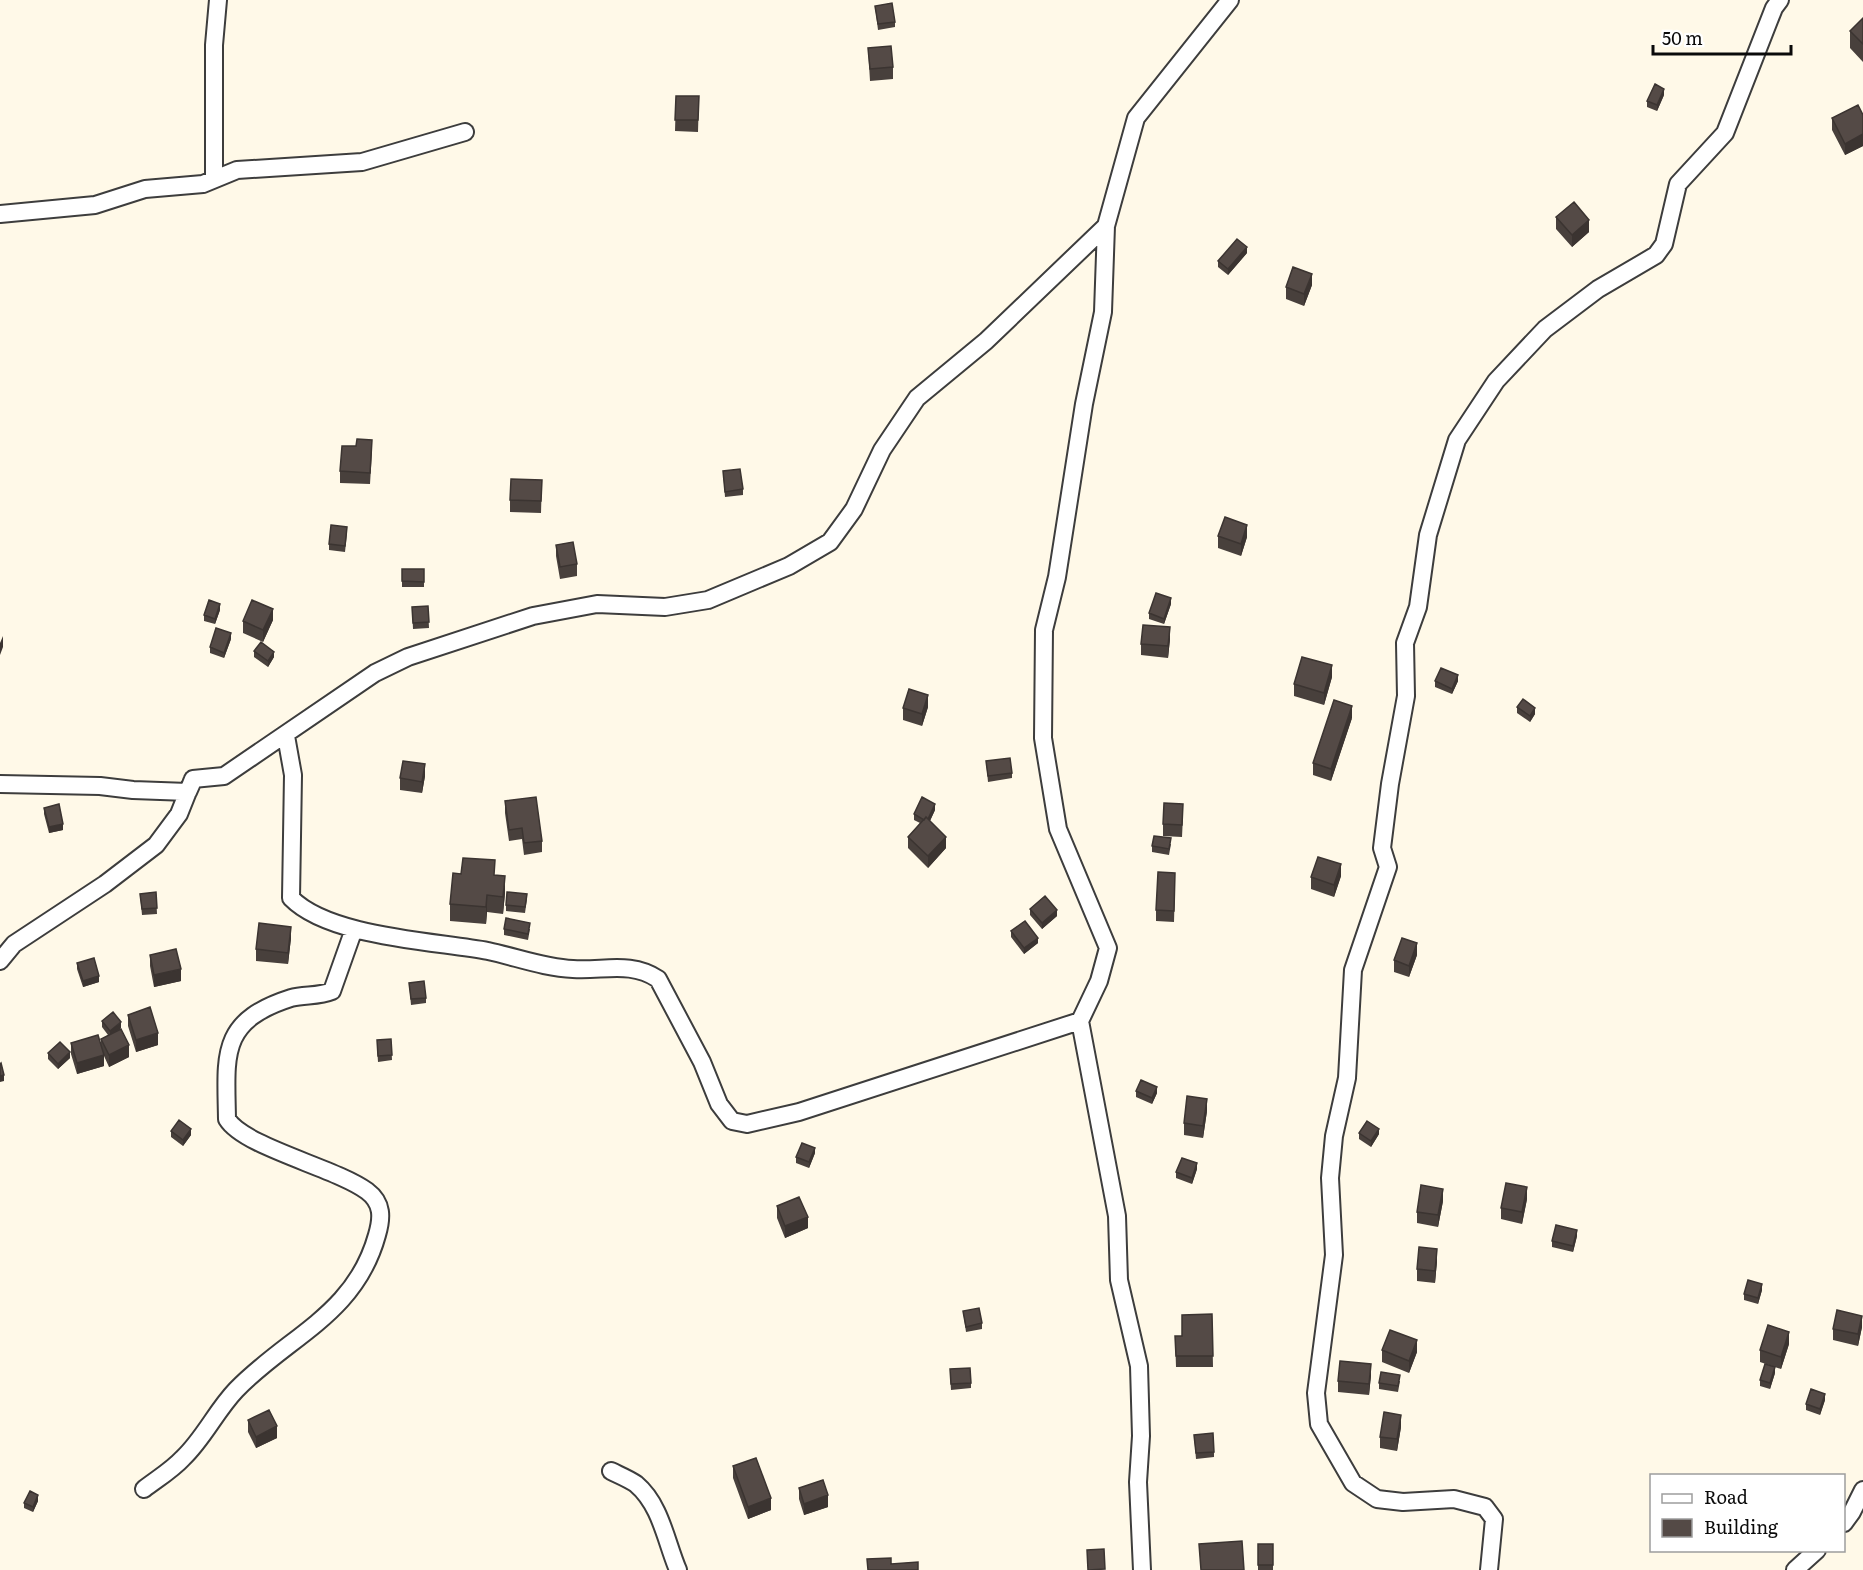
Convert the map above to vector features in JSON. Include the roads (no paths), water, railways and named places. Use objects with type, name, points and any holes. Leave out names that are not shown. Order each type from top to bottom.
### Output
[{"type":"street","points":[[214,178],[214,45],[218,0]]},
{"type":"street","points":[[1142,1570],[1138,1482],[1141,1436],[1138,1366],[1119,1280],[1117,1216],[1080,1021],[1099,981],[1108,948],[1058,829],[1043,738],[1044,630],[1057,577],[1084,404],[1103,312],[1106,226],[1136,118],[1230,0]]},
{"type":"street","points":[[1488,1570],[1494,1519],[1492,1513],[1485,1507],[1454,1499],[1403,1502],[1377,1498],[1353,1483],[1319,1424],[1316,1393],[1334,1256],[1330,1178],[1334,1136],[1347,1078],[1353,970],[1388,867],[1382,849],[1390,784],[1406,696],[1406,643],[1418,607],[1428,535],[1457,440],[1496,381],[1545,329],[1598,289],[1656,255],[1664,244],[1678,184],[1725,133],[1774,8],[1780,0]]},
{"type":"street","points":[[0,214],[95,205],[145,189],[193,185],[237,170],[362,162],[465,132]]},
{"type":"street","points":[[193,779],[224,776],[375,674],[408,657],[533,616],[597,604],[665,607],[708,600],[789,566],[830,542],[854,509],[882,450],[917,399],[986,341],[1106,226]]},
{"type":"street","points":[[286,736],[293,775],[291,897],[299,906],[354,929],[488,951],[572,969],[627,967],[646,971],[658,979],[702,1062],[719,1104],[732,1121],[747,1124],[799,1112],[1080,1021]]},
{"type":"street","points":[[0,784],[100,786],[188,792],[193,779]]},
{"type":"street","points":[[0,961],[14,944],[105,884],[156,845],[179,814],[193,779]]},
{"type":"street","points":[[144,1489],[184,1458],[236,1390],[343,1301],[366,1264],[375,1240],[382,1216],[378,1204],[368,1192],[350,1181],[249,1137],[232,1128],[227,1119],[230,1042],[237,1030],[258,1012],[293,997],[322,995],[332,991],[354,929]]},
{"type":"street","points":[[611,1471],[636,1485],[650,1502],[666,1534],[678,1570]]},
{"type":"street","points":[[1845,1522],[1863,1490]]},
{"type":"street","points":[[1795,1570],[1816,1552]]}]
